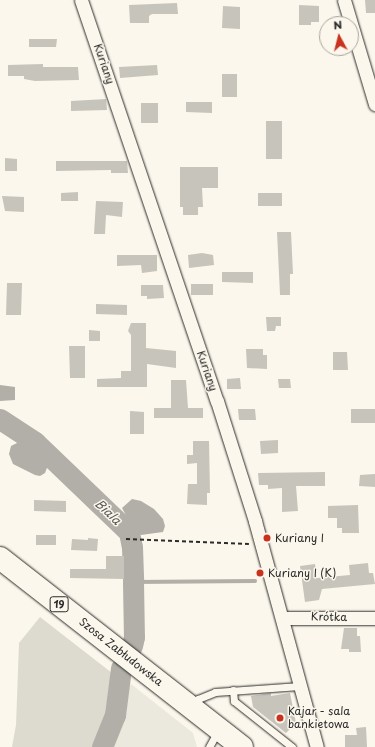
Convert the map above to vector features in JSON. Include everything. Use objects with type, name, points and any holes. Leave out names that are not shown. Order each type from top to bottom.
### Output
[{"type":"highway","name":"Szosa Zabłudowska","points":[[0,558],[192,707],[214,738],[242,747]]},
{"type":"street","name":"Kuriany","points":[[82,0],[217,400],[262,544],[317,747]]},
{"type":"street","points":[[344,0],[375,104]]},
{"type":"street","name":"Krótka","points":[[283,618],[375,618]]},
{"type":"lane","points":[[192,707],[198,698],[207,694],[233,690],[300,686]]},
{"type":"lane","points":[[233,690],[234,701],[292,747]]},
{"type":"path","points":[[126,539],[262,544]]},
{"type":"shaded area","points":[[0,385],[15,387],[15,400],[0,401]]},
{"type":"shaded area","points":[[17,443],[26,444],[48,465],[45,473],[40,476],[35,475],[13,464],[9,454],[11,446]]},
{"type":"shaded area","points":[[132,499],[141,501],[154,509],[163,519],[165,526],[163,532],[141,535],[133,528],[122,508]]},
{"type":"shaded area","points":[[40,617],[112,673],[109,715],[96,747],[12,747],[16,725],[19,643]]},
{"type":"shaded area","points":[[131,684],[193,733],[197,747],[108,747]]},
{"type":"building","points":[[365,0],[375,0],[375,13],[366,13]]},
{"type":"building","points":[[177,3],[178,14],[152,14],[149,16],[149,23],[130,23],[129,5]]},
{"type":"building","points":[[299,5],[319,6],[319,22],[311,22],[311,25],[299,25]]},
{"type":"building","points":[[223,6],[240,7],[240,29],[222,28]]},
{"type":"building","points":[[29,39],[57,39],[56,47],[29,47]]},
{"type":"building","points":[[43,64],[43,67],[78,67],[79,80],[35,81],[24,79],[24,76],[8,76],[8,65]]},
{"type":"building","points":[[157,65],[158,75],[120,78],[119,67]]},
{"type":"building","points":[[222,74],[237,74],[237,97],[222,97]]},
{"type":"building","points":[[106,99],[107,110],[71,111],[71,101]]},
{"type":"building","points":[[186,102],[212,102],[212,113],[186,112]]},
{"type":"building","points":[[141,103],[158,103],[158,123],[141,123]]},
{"type":"building","points":[[266,121],[282,121],[282,159],[266,159]]},
{"type":"building","points":[[5,158],[17,159],[17,171],[5,171]]},
{"type":"building","points":[[56,161],[127,161],[128,173],[111,173],[111,170],[56,171]]},
{"type":"building","points":[[180,167],[218,167],[218,188],[202,188],[203,207],[198,207],[198,215],[183,215],[183,207],[180,207]]},
{"type":"building","points":[[78,192],[78,201],[61,201],[61,193]]},
{"type":"building","points":[[258,193],[282,193],[282,206],[258,206]]},
{"type":"building","points":[[2,196],[24,197],[24,212],[5,211]]},
{"type":"building","points":[[96,201],[123,202],[122,217],[106,215],[105,234],[94,234]]},
{"type":"building","points":[[277,232],[291,232],[293,274],[290,274],[290,295],[280,295]]},
{"type":"building","points":[[202,253],[213,255],[214,265],[189,268],[188,255]]},
{"type":"building","points":[[117,255],[157,255],[157,271],[142,273],[141,265],[117,266]]},
{"type":"building","points":[[222,272],[253,272],[253,283],[222,282]]},
{"type":"building","points":[[7,283],[22,283],[21,315],[6,315]]},
{"type":"building","points":[[191,284],[213,284],[213,295],[191,295]]},
{"type":"building","points":[[141,285],[163,285],[164,298],[147,299],[147,296],[141,296]]},
{"type":"building","points":[[96,304],[127,305],[127,315],[96,314]]},
{"type":"building","points":[[266,317],[281,317],[281,326],[276,326],[275,331],[267,331]]},
{"type":"building","points":[[131,323],[146,323],[146,348],[176,351],[176,368],[147,364],[147,387],[97,387],[97,379],[121,378],[121,371],[131,371],[131,335],[128,331]]},
{"type":"building","points":[[89,330],[100,331],[100,341],[89,341]]},
{"type":"building","points":[[69,346],[85,346],[85,378],[70,378]]},
{"type":"building","points":[[246,349],[263,349],[263,355],[267,355],[267,369],[247,368]]},
{"type":"building","points":[[333,352],[347,352],[348,370],[333,370]]},
{"type":"building","points":[[240,378],[241,389],[227,389],[227,379]]},
{"type":"building","points":[[278,379],[290,379],[291,388],[279,388]]},
{"type":"building","points":[[171,380],[186,380],[188,408],[203,408],[203,418],[154,418],[154,408],[171,408]]},
{"type":"building","points":[[238,409],[255,409],[256,420],[239,420]]},
{"type":"building","points":[[351,409],[375,409],[375,423],[351,423]]},
{"type":"building","points":[[130,411],[144,412],[144,434],[130,434]]},
{"type":"building","points":[[278,440],[278,453],[261,454],[260,441]]},
{"type":"building","points":[[193,441],[209,441],[210,493],[207,493],[207,505],[187,504],[188,484],[197,484],[197,463],[187,464],[187,455],[193,455]]},
{"type":"building","points":[[325,472],[325,486],[296,486],[298,511],[282,512],[282,488],[268,489],[268,485],[259,485],[258,473]]},
{"type":"building","points":[[375,474],[375,487],[359,486],[360,475]]},
{"type":"building","points":[[34,500],[66,501],[66,512],[34,511]]},
{"type":"building","points":[[358,505],[359,533],[342,533],[342,528],[337,528],[337,518],[328,518],[328,506]]},
{"type":"building","points":[[36,535],[56,535],[56,545],[36,545]]},
{"type":"building","points":[[88,538],[98,539],[97,551],[71,550],[72,539],[88,540]]},
{"type":"building","points":[[106,556],[124,556],[124,579],[70,578],[70,569],[106,569]]},
{"type":"building","points":[[368,563],[369,573],[373,573],[375,584],[322,589],[319,600],[305,602],[300,566],[315,564],[317,578],[350,575],[349,565]]},
{"type":"building","points":[[344,628],[357,628],[357,636],[360,636],[361,652],[349,652],[349,649],[341,649]]},
{"type":"building","name":"Kajar - sala bankietowa","points":[[271,693],[271,696],[290,693],[297,728],[290,729],[286,733],[253,707],[251,696]]},
{"type":"building","points":[[366,727],[367,747],[345,747],[345,735],[357,735],[356,728]]},
{"type":"waterway","name":"Biala","points":[[0,419],[35,442],[129,532],[132,547],[133,582],[134,637],[132,646]]},
{"type":"waterway","points":[[133,582],[255,581]]},
{"type":"waterway","name":"Biala","points":[[102,747],[115,715],[121,668]]},
{"type":"place","name":"Kuriany I","points":[[267,538]]},
{"type":"place","name":"Kuriany I (K)","points":[[260,573]]},
{"type":"place","name":"Kajar - sala bankietowa","points":[[280,718]]}]
